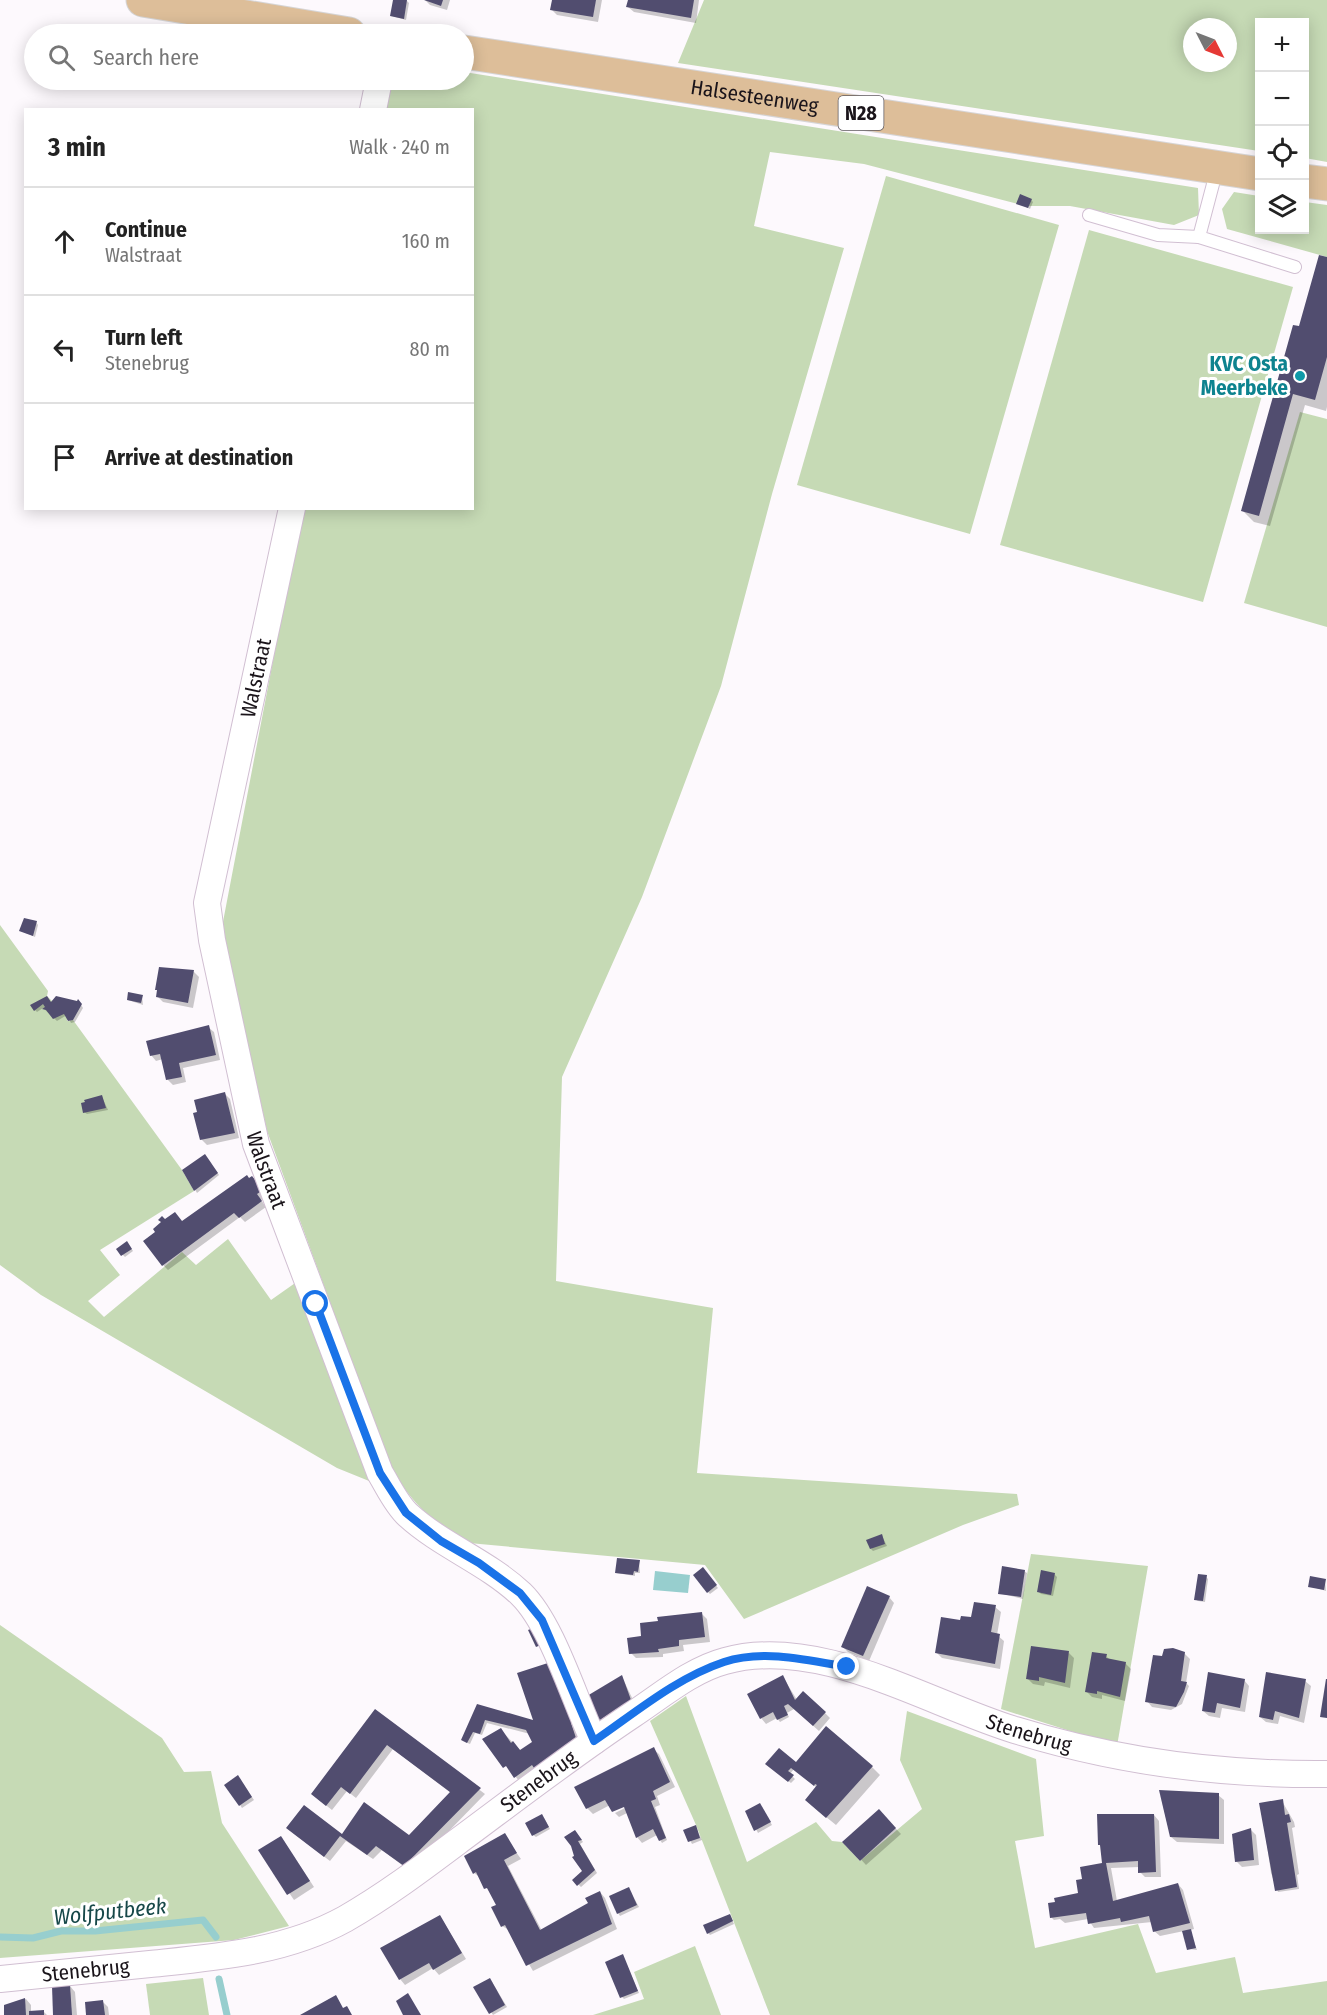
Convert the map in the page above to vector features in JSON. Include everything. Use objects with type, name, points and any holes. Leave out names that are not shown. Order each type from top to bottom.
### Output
[{"type":"main road","points":[[143,0],[209,5],[300,24]]},
{"type":"main road","name":"Halsesteenweg","points":[[474,54],[1255,173]]},
{"type":"main road","points":[[1309,182],[1327,184]]},
{"type":"street","points":[[373,108],[377,90]]},
{"type":"street","name":"Walstraat","points":[[292,510],[207,903],[212,940],[256,1144],[380,1473],[406,1513],[441,1541],[479,1563],[520,1593],[542,1620],[594,1741]]},
{"type":"street","name":"Stenebrug","points":[[0,1979],[256,1952],[299,1940],[343,1920],[394,1888],[594,1741],[699,1672],[725,1661],[761,1656],[785,1657],[847,1667],[1015,1730],[1105,1753],[1208,1769],[1327,1774]]},
{"type":"lane","points":[[1199,237],[1218,168]]},
{"type":"lane","points":[[1089,215],[1158,235],[1199,237],[1295,267]]},
{"type":"green space","points":[[704,0],[1327,0],[1327,162],[1309,159],[1309,18],[1255,18],[1255,150],[678,63]]},
{"type":"green space","points":[[474,74],[1198,188],[1199,215],[1174,225],[1070,206],[1026,206],[864,164],[770,152],[754,226],[844,248],[772,494],[721,686],[642,897],[562,1077],[556,1281],[713,1308],[697,1473],[1017,1494],[1019,1505],[963,1525],[744,1619],[705,1565],[469,1543],[435,1521],[417,1504],[392,1471],[267,1131],[222,927],[302,510],[474,510],[474,108],[386,108],[390,90],[474,90]]},
{"type":"green space","points":[[886,176],[1059,225],[970,534],[797,485]]},
{"type":"green space","points":[[1234,192],[1255,195],[1255,234],[1309,234],[1309,203],[1327,205],[1327,257],[1227,229],[1222,209]]},
{"type":"green space","points":[[1089,230],[1293,287],[1203,602],[1000,545]]},
{"type":"green space","points":[[1300,412],[1327,419],[1327,627],[1244,603]]},
{"type":"green space","points":[[0,925],[48,991],[47,996],[68,1017],[67,1021],[73,1020],[182,1170],[194,1191],[100,1250],[120,1275],[88,1301],[104,1317],[182,1252],[196,1265],[228,1239],[271,1300],[298,1281],[374,1483],[337,1468],[41,1295],[0,1265]]},
{"type":"green space","points":[[1031,1554],[1148,1566],[1117,1746],[1001,1709]]},
{"type":"green space","points":[[0,1625],[162,1738],[184,1772],[211,1771],[222,1823],[289,1926],[234,1940],[0,1958]]},
{"type":"green space","points":[[686,1696],[747,1862],[816,1822],[832,1841],[842,1842],[860,1861],[922,1809],[900,1760],[907,1711],[1036,1759],[1044,1836],[1015,1841],[1035,1948],[1138,1924],[1156,1973],[1235,1957],[1243,1993],[1327,1981],[1327,2015],[770,2015],[696,1825],[650,1721]]},
{"type":"green space","points":[[695,1946],[721,2015],[593,2015],[644,1999],[634,1972]]},
{"type":"green space","points":[[203,1978],[209,2015],[150,2015],[146,1984]]},
{"type":"water","points":[[655,1571],[690,1575],[688,1593],[653,1590]]},
{"type":"building","points":[[393,0],[407,0],[404,19],[390,16]]},
{"type":"building","points":[[424,0],[443,0],[441,6]]},
{"type":"building","points":[[552,0],[596,0],[593,17],[550,10]]},
{"type":"building","points":[[628,0],[694,0],[691,18],[626,7]]},
{"type":"building","points":[[1020,194],[1032,199],[1028,208],[1016,204]]},
{"type":"building","name":"KVC Osta Meerbeke","points":[[1319,255],[1327,257],[1327,357],[1315,400],[1293,394],[1259,516],[1241,511],[1293,325],[1299,326]]},
{"type":"building","points":[[24,918],[37,921],[33,936],[19,931]]},
{"type":"building","points":[[159,967],[194,970],[188,1003],[156,997]]},
{"type":"building","points":[[128,992],[143,995],[141,1003],[127,1000]]},
{"type":"building","points":[[47,996],[51,1002],[56,996],[77,1001],[78,999],[82,1004],[73,1020],[68,1021],[64,1014],[53,1019],[46,1010],[42,1009],[45,1007],[43,1004],[34,1011],[30,1005]]},
{"type":"building","points":[[209,1025],[216,1055],[179,1063],[182,1077],[166,1080],[160,1054],[150,1056],[146,1041]]},
{"type":"building","points":[[225,1092],[235,1133],[200,1140],[193,1113],[197,1112],[194,1100]]},
{"type":"building","points":[[102,1095],[106,1108],[83,1113],[81,1103],[85,1102],[84,1100]]},
{"type":"building","points":[[205,1154],[218,1173],[194,1191],[182,1170]]},
{"type":"building","points":[[247,1175],[249,1178],[252,1176],[263,1190],[257,1194],[262,1201],[239,1218],[234,1213],[162,1266],[143,1241],[155,1232],[153,1229],[161,1222],[158,1220],[162,1216],[165,1219],[175,1212],[182,1221]]},
{"type":"building","points":[[127,1241],[132,1249],[121,1256],[116,1249]]},
{"type":"building","points":[[882,1534],[885,1544],[870,1549],[866,1540]]},
{"type":"building","points":[[617,1558],[640,1560],[638,1572],[634,1571],[633,1575],[615,1573]]},
{"type":"building","points":[[1002,1566],[1025,1570],[1021,1597],[998,1594]]},
{"type":"building","points":[[703,1567],[717,1585],[707,1593],[693,1575]]},
{"type":"building","points":[[1041,1570],[1055,1573],[1051,1595],[1037,1592]]},
{"type":"building","points":[[1198,1574],[1207,1575],[1203,1601],[1194,1600]]},
{"type":"building","points":[[1310,1576],[1326,1579],[1324,1590],[1308,1587]]},
{"type":"building","points":[[867,1586],[890,1596],[863,1656],[841,1647]]},
{"type":"building","points":[[974,1602],[996,1605],[991,1632],[1000,1634],[995,1664],[935,1653],[941,1617],[960,1620],[961,1616],[971,1617]]},
{"type":"building","points":[[702,1612],[705,1637],[679,1640],[679,1646],[658,1649],[659,1652],[629,1654],[627,1638],[641,1636],[640,1623],[658,1621],[657,1617]]},
{"type":"building","points":[[541,1625],[548,1642],[536,1647],[528,1630]]},
{"type":"building","points":[[1031,1646],[1069,1651],[1065,1683],[1039,1677],[1039,1681],[1026,1679]]},
{"type":"building","points":[[1173,1648],[1185,1652],[1181,1681],[1187,1682],[1184,1692],[1176,1707],[1145,1702],[1153,1655],[1162,1656],[1164,1649]]},
{"type":"building","points":[[1092,1652],[1107,1654],[1106,1658],[1126,1662],[1120,1697],[1097,1691],[1097,1694],[1085,1692]]},
{"type":"building","points":[[551,1662],[568,1709],[567,1712],[575,1709],[578,1721],[571,1723],[576,1738],[536,1771],[532,1765],[514,1778],[506,1766],[503,1768],[482,1739],[501,1728],[511,1743],[513,1741],[520,1750],[532,1742],[526,1730],[485,1720],[480,1734],[473,1732],[467,1743],[461,1740],[477,1704],[533,1720],[517,1673]]},
{"type":"building","points":[[1208,1672],[1245,1679],[1240,1708],[1217,1703],[1215,1713],[1202,1711]]},
{"type":"building","points":[[1266,1672],[1306,1679],[1299,1718],[1275,1711],[1273,1720],[1259,1717]]},
{"type":"building","points":[[622,1675],[631,1700],[600,1720],[596,1719],[587,1696]]},
{"type":"building","points":[[783,1675],[795,1700],[803,1691],[826,1712],[813,1726],[788,1704],[784,1706],[788,1715],[777,1720],[773,1712],[760,1719],[747,1694]]},
{"type":"building","points":[[1327,1679],[1327,1718],[1320,1717]]},
{"type":"building","points":[[375,1709],[481,1788],[404,1866],[376,1846],[367,1855],[340,1836],[324,1857],[286,1828],[304,1805],[342,1834],[364,1802],[409,1835],[450,1792],[387,1745],[350,1794],[341,1787],[326,1806],[311,1794]]},
{"type":"building","points":[[826,1726],[873,1766],[826,1818],[805,1800],[817,1785],[814,1786],[791,1768],[788,1771],[794,1775],[788,1782],[765,1764],[779,1748],[796,1762]]},
{"type":"building","points":[[654,1747],[670,1782],[653,1791],[656,1799],[651,1801],[666,1838],[659,1841],[653,1829],[636,1838],[624,1807],[612,1812],[605,1800],[586,1809],[574,1787]]},
{"type":"building","points":[[238,1775],[252,1797],[239,1806],[224,1785]]},
{"type":"building","points":[[1159,1790],[1219,1793],[1219,1839],[1170,1837]]},
{"type":"building","points":[[1283,1799],[1285,1815],[1289,1814],[1291,1822],[1287,1823],[1297,1887],[1275,1891],[1259,1803]]},
{"type":"building","points":[[760,1803],[771,1822],[754,1831],[745,1811]]},
{"type":"building","points":[[879,1809],[896,1828],[860,1861],[842,1842]]},
{"type":"building","points":[[542,1814],[549,1827],[532,1836],[525,1823]]},
{"type":"building","points":[[1097,1814],[1154,1814],[1156,1872],[1138,1873],[1138,1861],[1106,1863],[1113,1901],[1178,1883],[1190,1923],[1153,1932],[1149,1916],[1121,1922],[1120,1918],[1088,1924],[1086,1913],[1050,1918],[1048,1903],[1055,1902],[1054,1898],[1078,1893],[1076,1880],[1082,1879],[1080,1867],[1102,1863],[1100,1845],[1098,1845]]},
{"type":"building","points":[[696,1825],[700,1838],[688,1842],[683,1830]]},
{"type":"building","points":[[1251,1828],[1254,1860],[1235,1862],[1232,1834]]},
{"type":"building","points":[[575,1830],[582,1840],[578,1841],[595,1870],[577,1886],[572,1880],[582,1871],[572,1857],[574,1856],[571,1846],[564,1837]]},
{"type":"building","points":[[505,1833],[517,1853],[504,1860],[540,1930],[588,1903],[585,1898],[600,1891],[612,1924],[526,1966],[505,1925],[501,1927],[491,1907],[496,1905],[487,1888],[484,1889],[476,1872],[473,1874],[464,1856]]},
{"type":"building","points":[[281,1836],[310,1881],[287,1895],[258,1850]]},
{"type":"building","points":[[629,1887],[637,1905],[617,1914],[609,1896]]},
{"type":"building","points":[[730,1914],[733,1921],[707,1934],[703,1925]]},
{"type":"building","points":[[440,1915],[462,1953],[433,1970],[429,1963],[399,1980],[380,1948]]},
{"type":"building","points":[[1191,1929],[1196,1948],[1187,1950],[1182,1931]]},
{"type":"building","points":[[623,1954],[638,1991],[620,1998],[605,1962]]},
{"type":"building","points":[[490,1978],[505,2005],[489,2014],[473,1987]]},
{"type":"building","points":[[70,1985],[72,2015],[53,2015],[52,1986]]},
{"type":"building","points":[[408,1993],[421,2015],[403,2015],[396,2001]]},
{"type":"building","points":[[336,1995],[343,2008],[347,2006],[352,2015],[300,2015]]},
{"type":"building","points":[[25,1998],[26,2015],[4,2015],[4,2005]]},
{"type":"building","points":[[103,2000],[105,2015],[86,2015],[85,2002]]},
{"type":"building","points":[[44,2010],[44,2015],[29,2015],[29,2011]]},
{"type":"waterway","name":"Wolfputbeek","points":[[0,1937],[33,1938],[61,1931],[95,1931],[203,1920],[216,1937]]},
{"type":"waterway","name":"Wolfputbeek","points":[[219,1979],[227,2015]]},
{"type":"place","name":"KVC Osta Meerbeke","points":[[1300,376]]},
{"type":"route","points":[[316,1304],[380,1473],[406,1513],[441,1541],[479,1563],[520,1593],[542,1620],[594,1741],[691,1676],[725,1661],[761,1656],[797,1658],[847,1667]]}]
